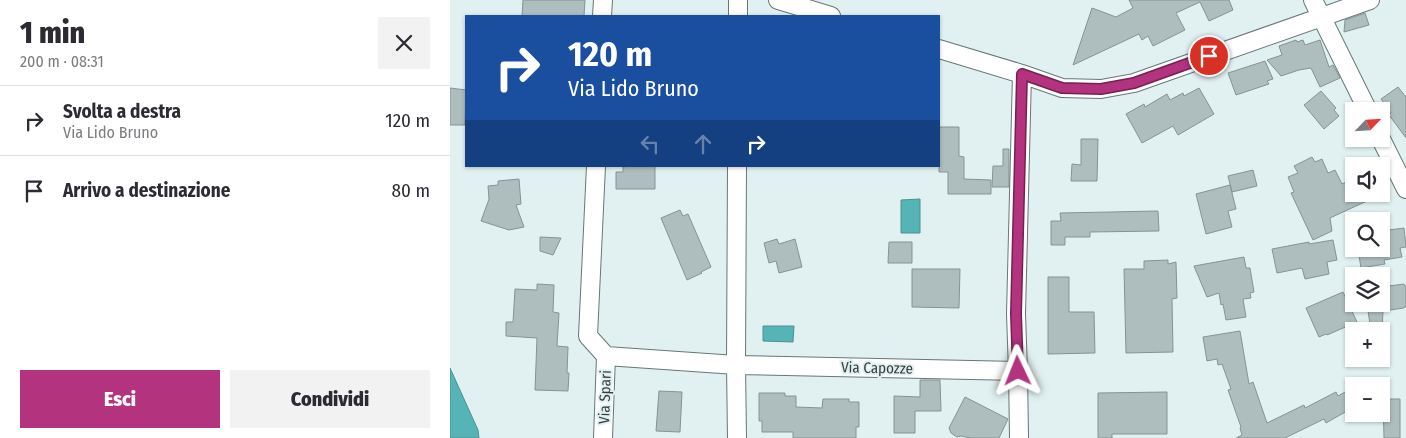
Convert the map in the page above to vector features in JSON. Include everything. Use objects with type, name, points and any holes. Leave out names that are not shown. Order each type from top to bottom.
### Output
[{"type":"street","points":[[602,15],[603,0]]},
{"type":"street","points":[[738,0],[738,15]]},
{"type":"street","points":[[778,0],[828,15]]},
{"type":"street","points":[[1313,0],[1364,102]]},
{"type":"street","points":[[940,49],[1062,88],[1101,89],[1134,83],[1370,0]]},
{"type":"street","points":[[1018,438],[1016,314],[1022,74]]},
{"type":"street","points":[[1386,148],[1406,189]]},
{"type":"street","points":[[596,167],[588,336],[606,356]]},
{"type":"street","points":[[737,167],[737,438]]},
{"type":"street","name":"Via Capozze","points":[[606,356],[736,365],[1018,371]]},
{"type":"street","name":"Via Spari","points":[[603,438],[606,356]]},
{"type":"water","points":[[920,199],[920,233],[901,233],[901,200]]},
{"type":"water","points":[[763,326],[794,326],[793,342],[763,341]]},
{"type":"water","points":[[450,368],[478,430],[479,438],[450,438]]},
{"type":"building","points":[[523,0],[585,0],[584,15],[522,15]]},
{"type":"building","points":[[1129,0],[1229,0],[1233,10],[1209,21],[1200,2],[1176,13],[1185,30],[1153,46],[1148,36],[1142,40],[1139,34],[1073,65],[1092,8],[1116,17],[1133,8]]},
{"type":"building","points":[[1365,13],[1369,25],[1344,32],[1345,20]]},
{"type":"building","points":[[1296,40],[1297,42],[1303,40],[1305,45],[1320,40],[1329,67],[1333,65],[1340,78],[1320,87],[1311,68],[1281,76],[1267,60],[1282,55],[1279,46]]},
{"type":"building","points":[[1265,61],[1273,79],[1267,81],[1269,84],[1236,95],[1228,73]]},
{"type":"building","points":[[1398,87],[1406,97],[1406,138],[1390,116],[1390,102],[1383,102],[1381,99]]},
{"type":"building","points":[[450,88],[465,90],[465,125],[450,125]]},
{"type":"building","points":[[1199,88],[1214,114],[1178,135],[1173,126],[1142,143],[1126,114],[1144,104],[1145,107],[1167,94],[1170,100],[1183,93],[1184,96]]},
{"type":"building","points":[[1321,91],[1336,108],[1334,110],[1339,116],[1324,129],[1304,105]]},
{"type":"building","points":[[940,127],[959,127],[959,156],[964,157],[964,179],[991,180],[991,194],[948,194],[948,172],[939,172]]},
{"type":"building","points":[[1081,139],[1098,139],[1097,181],[1071,181],[1072,164],[1081,165]]},
{"type":"building","points":[[1003,149],[1009,149],[1009,187],[992,187],[993,166],[1003,166]]},
{"type":"building","points":[[1312,157],[1315,162],[1322,159],[1328,173],[1335,170],[1342,184],[1345,182],[1345,202],[1365,202],[1330,218],[1332,231],[1313,240],[1291,193],[1294,192],[1288,177],[1298,173],[1294,166]]},
{"type":"building","points":[[623,167],[655,167],[655,189],[616,189],[616,172],[623,172]]},
{"type":"building","points":[[1253,170],[1257,186],[1232,192],[1228,176]]},
{"type":"building","points":[[519,179],[521,204],[516,205],[524,227],[509,230],[481,221],[489,199],[488,186],[498,185],[498,181]]},
{"type":"building","points":[[1230,185],[1236,209],[1228,211],[1232,227],[1206,234],[1196,194]]},
{"type":"building","points":[[680,210],[683,216],[688,214],[711,267],[687,280],[661,218]]},
{"type":"building","points":[[1158,211],[1159,231],[1090,232],[1090,237],[1065,237],[1065,245],[1051,245],[1051,221],[1061,221],[1060,213]]},
{"type":"building","points":[[1404,228],[1406,247],[1400,248],[1402,257],[1384,260],[1385,264],[1361,267],[1359,257],[1390,257],[1390,230]]},
{"type":"building","points":[[540,237],[561,238],[553,255],[540,251]]},
{"type":"building","points":[[777,239],[779,244],[795,239],[802,267],[779,273],[776,261],[769,263],[764,243]]},
{"type":"building","points":[[1333,240],[1337,260],[1327,262],[1329,274],[1305,279],[1302,268],[1277,273],[1272,249],[1309,242],[1309,244]]},
{"type":"building","points":[[889,242],[912,242],[912,263],[888,263]]},
{"type":"building","points":[[1244,257],[1246,268],[1250,268],[1254,292],[1250,293],[1251,298],[1243,299],[1246,317],[1226,320],[1219,293],[1207,297],[1194,266]]},
{"type":"building","points":[[1168,260],[1168,264],[1176,262],[1177,298],[1172,299],[1173,352],[1126,353],[1124,269],[1144,269],[1144,261]]},
{"type":"building","points":[[912,269],[960,269],[959,308],[912,307]]},
{"type":"building","points":[[1048,277],[1069,277],[1069,312],[1094,312],[1095,353],[1048,354]]},
{"type":"building","points":[[537,284],[554,285],[553,312],[559,313],[557,346],[568,347],[568,391],[535,390],[537,338],[506,336],[506,322],[513,322],[515,289],[537,290]]},
{"type":"building","points":[[1404,284],[1406,286],[1406,307],[1390,310],[1390,286]]},
{"type":"building","points":[[1343,292],[1345,296],[1345,312],[1352,312],[1357,322],[1345,322],[1345,327],[1319,337],[1306,308]]},
{"type":"building","points":[[1368,312],[1383,312],[1382,322],[1370,322]]},
{"type":"building","points":[[1240,331],[1249,384],[1253,382],[1267,423],[1304,405],[1305,408],[1336,392],[1338,396],[1345,392],[1345,412],[1326,423],[1324,419],[1285,438],[1236,438],[1242,435],[1228,390],[1231,389],[1222,364],[1218,365],[1217,359],[1207,361],[1203,337]]},
{"type":"building","points":[[920,380],[940,380],[941,411],[915,411],[915,433],[894,433],[894,396],[920,397]]},
{"type":"building","points":[[659,391],[682,392],[680,432],[656,431]]},
{"type":"building","points":[[1167,392],[1167,434],[1112,434],[1112,438],[1098,438],[1098,393]]},
{"type":"building","points":[[759,393],[785,393],[785,396],[796,396],[796,407],[822,408],[823,399],[849,399],[849,402],[859,402],[859,427],[856,427],[856,438],[793,438],[793,432],[762,432],[762,421],[759,421]]},
{"type":"building","points":[[965,397],[1008,419],[999,438],[957,437],[951,433],[949,428]]},
{"type":"building","points":[[1390,399],[1400,399],[1400,438],[1384,438],[1384,422],[1390,422]]},
{"type":"route","points":[[1018,371],[1016,314],[1022,74],[1062,88],[1101,89],[1134,83],[1209,56]]}]
